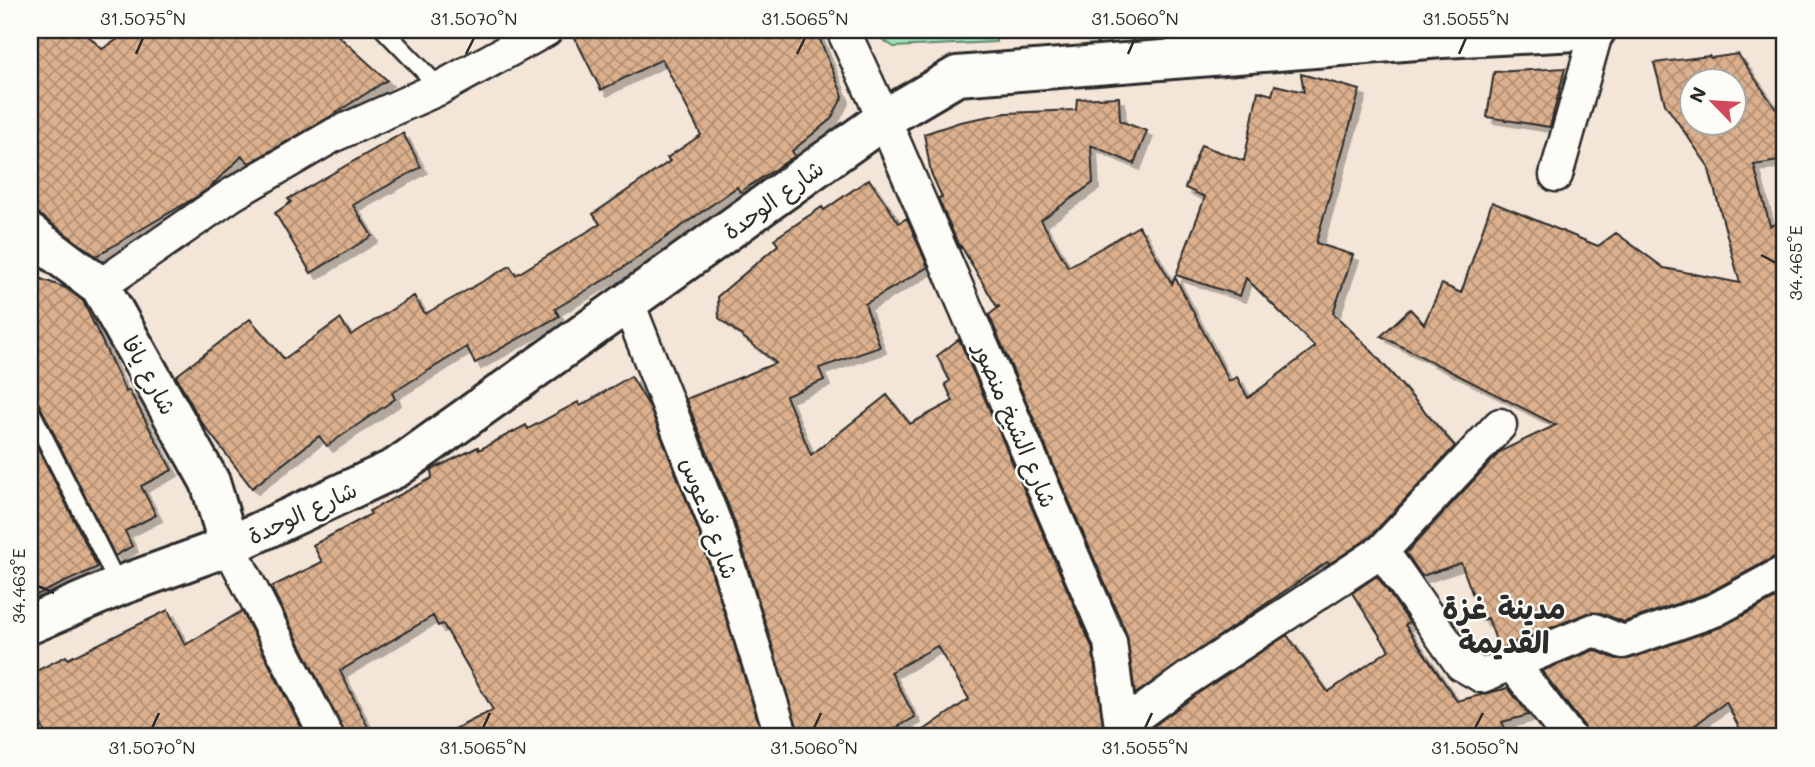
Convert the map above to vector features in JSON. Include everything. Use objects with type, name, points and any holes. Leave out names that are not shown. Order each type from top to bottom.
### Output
[{"type":"main road","name":"شارع الوحدة","points":[[30,624],[119,586],[229,546],[396,468],[884,119],[957,76],[1442,38],[1596,30]]},
{"type":"main road","name":"شارع يافا","points":[[30,234],[100,286],[210,482],[229,546]]},
{"type":"street","points":[[100,286],[231,195],[311,148],[440,88],[546,30]]},
{"type":"street","name":"شارع الشيخ منصور","points":[[843,30],[1110,642],[1123,732]]},
{"type":"street","points":[[1556,175],[1596,30]]},
{"type":"street","name":"شارع فدعوس","points":[[628,303],[716,526],[782,737]]},
{"type":"street","points":[[1123,732],[1187,679],[1382,551],[1500,425]]},
{"type":"street","points":[[229,546],[327,737]]},
{"type":"street","points":[[1382,551],[1461,664],[1482,676],[1594,630],[1623,642],[1715,610],[1785,572]]},
{"type":"street","points":[[1512,663],[1569,737]]},
{"type":"lane","points":[[384,30],[440,88]]},
{"type":"lane","points":[[30,409],[119,586]]},
{"type":"green space","points":[[874,30],[997,30],[996,42],[894,47],[877,36]]},
{"type":"building","points":[[30,30],[82,30],[102,49],[133,30],[332,30],[387,80],[249,163],[242,156],[196,197],[96,256],[30,205]]},
{"type":"building","points":[[571,30],[816,30],[843,96],[831,119],[792,151],[795,156],[740,192],[737,187],[614,274],[555,309],[559,316],[475,363],[467,347],[392,393],[395,399],[327,446],[319,436],[252,488],[200,420],[176,376],[250,319],[284,359],[340,319],[351,335],[414,296],[425,314],[510,266],[516,275],[600,224],[593,214],[670,161],[667,158],[701,135],[662,59],[601,90]]},
{"type":"building","points":[[1738,54],[1746,66],[1678,66],[1678,123],[1665,104],[1654,63],[1709,56],[1711,58]]},
{"type":"building","points":[[1565,68],[1550,127],[1487,117],[1494,72]]},
{"type":"building","points":[[1748,68],[1785,122],[1785,160],[1754,165],[1770,226],[1785,221],[1785,554],[1776,556],[1708,593],[1624,622],[1601,613],[1587,613],[1499,649],[1488,618],[1482,620],[1461,563],[1422,576],[1406,553],[1501,451],[1556,425],[1381,336],[1410,309],[1424,324],[1442,284],[1461,293],[1492,202],[1598,246],[1616,233],[1664,268],[1740,283],[1708,166],[1687,136],[1748,136]]},
{"type":"building","points":[[1301,74],[1360,90],[1316,243],[1353,255],[1333,313],[1368,347],[1455,446],[1370,537],[1329,564],[1327,562],[1135,694],[1127,635],[989,315],[1000,306],[997,307],[961,246],[960,248],[938,198],[942,197],[931,173],[924,134],[960,122],[1006,113],[1076,110],[1077,99],[1119,97],[1120,121],[1147,131],[1134,164],[1091,145],[1093,183],[1041,220],[1068,267],[1139,226],[1172,284],[1175,277],[1229,381],[1237,377],[1248,398],[1315,347],[1246,278],[1240,296],[1176,275],[1205,197],[1185,188],[1201,145],[1244,161],[1258,91],[1272,95],[1275,85],[1304,92]]},
{"type":"building","points":[[403,133],[421,167],[353,205],[372,236],[311,273],[275,213],[291,202],[288,199]]},
{"type":"building","points":[[869,179],[899,223],[907,218],[928,267],[865,304],[880,347],[819,368],[824,380],[786,396],[811,455],[887,395],[910,424],[953,401],[945,384],[950,381],[937,356],[959,339],[1092,647],[1104,733],[1094,737],[914,737],[969,699],[937,646],[891,672],[915,717],[880,737],[800,737],[734,520],[686,399],[776,363],[719,318],[718,296],[778,245],[774,239],[822,207],[824,210]]},
{"type":"building","points":[[30,275],[66,288],[83,301],[126,392],[129,390],[172,470],[141,486],[156,515],[125,531],[132,546],[115,556],[39,404],[30,399]]},
{"type":"building","points":[[631,376],[649,406],[699,532],[763,737],[439,737],[493,710],[443,624],[438,626],[433,616],[340,671],[373,737],[345,737],[271,587],[322,562],[313,545],[371,514],[369,511],[432,478],[431,470],[478,447],[479,450],[526,425],[528,429],[578,402],[580,406]]},
{"type":"building","points":[[30,432],[97,566],[30,598]]},
{"type":"building","points":[[1377,576],[1409,622],[1405,625],[1457,701],[1508,688],[1529,715],[1502,722],[1509,737],[1143,737],[1143,734],[1197,694],[1287,635],[1328,692],[1389,650],[1352,593]]},
{"type":"building","points":[[1785,593],[1785,737],[1744,737],[1726,702],[1679,737],[1587,737],[1584,726],[1542,671],[1594,650],[1616,659],[1629,659],[1721,627]]},
{"type":"building","points":[[168,610],[185,645],[242,611],[306,737],[47,737],[30,701],[30,674],[66,656],[68,659]]},
{"type":"district","name":"مدينة غزة القديمة","points":[[1504,624]]}]
